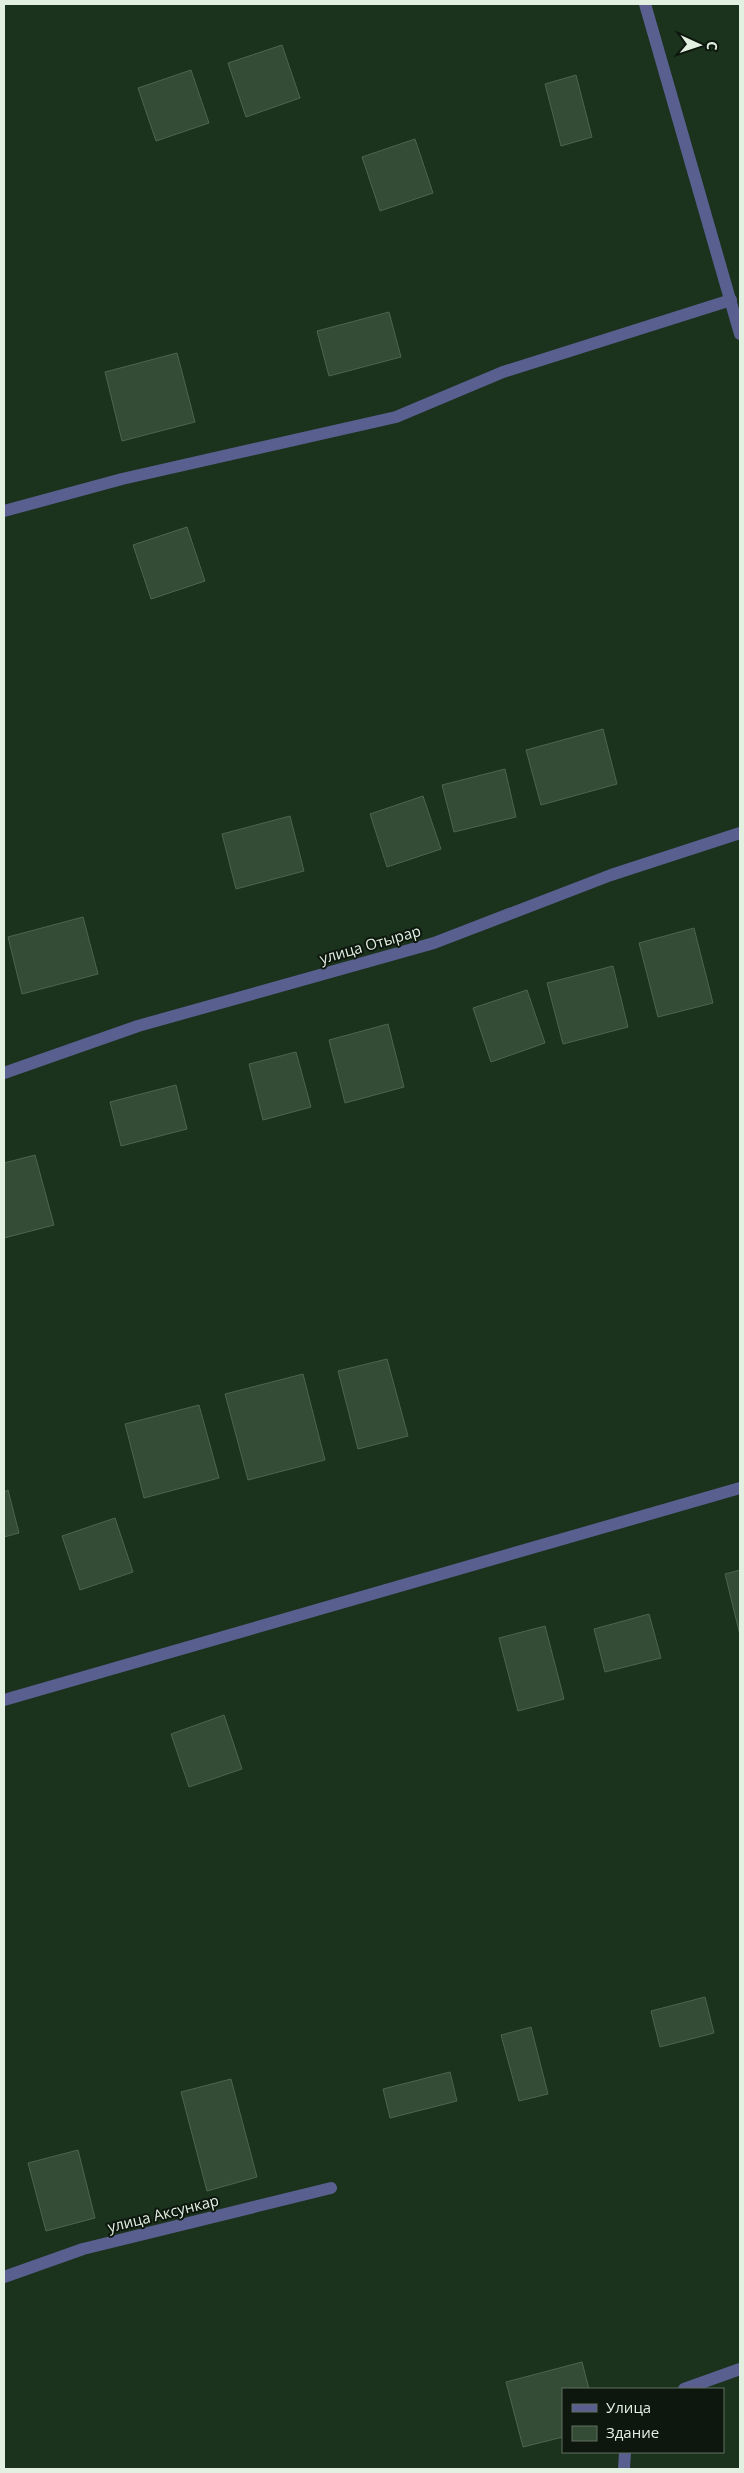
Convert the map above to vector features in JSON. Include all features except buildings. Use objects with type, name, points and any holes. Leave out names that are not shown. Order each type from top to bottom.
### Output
[{"type":"street","points":[[645,4],[740,334]]},
{"type":"street","points":[[4,511],[122,478],[396,417],[503,372],[731,300]]},
{"type":"street","name":"улица Отырар","points":[[4,1073],[138,1026],[434,943],[611,875],[740,833]]},
{"type":"street","points":[[4,1700],[740,1488]]},
{"type":"street","name":"улица Аксункар","points":[[4,2276],[83,2250],[331,2188]]},
{"type":"street","points":[[687,2388],[740,2369]]},
{"type":"street","points":[[624,2469],[625,2453]]}]
